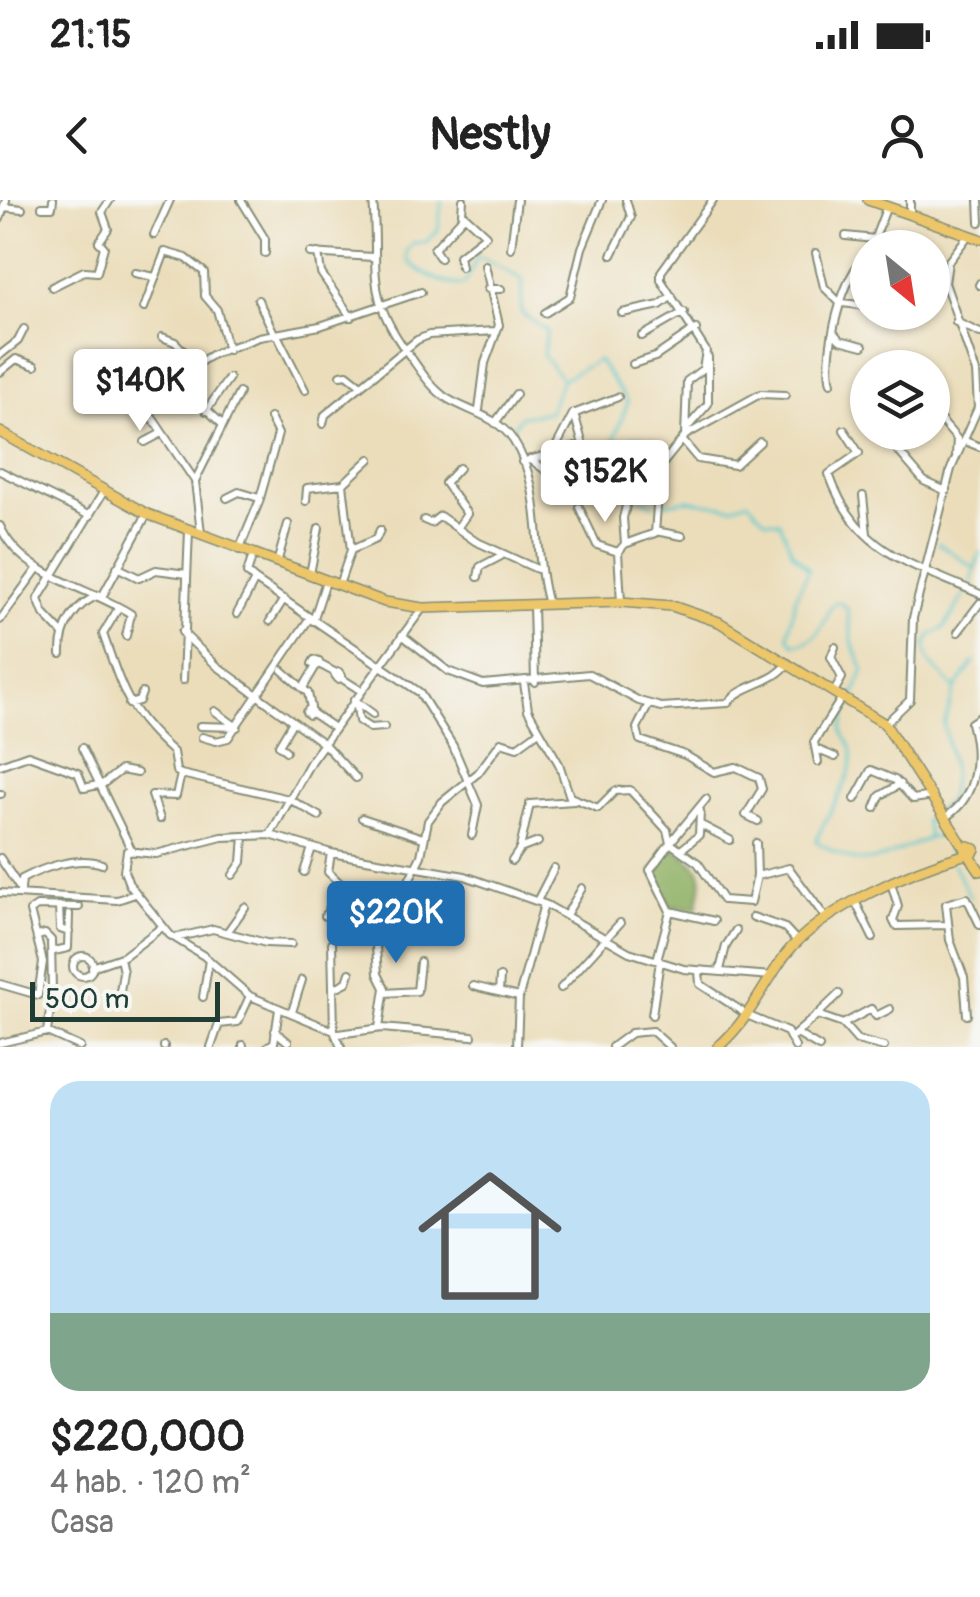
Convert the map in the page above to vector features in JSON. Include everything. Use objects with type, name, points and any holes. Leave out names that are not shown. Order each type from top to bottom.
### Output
[{"type":"main road","points":[[868,200],[977,238]]},
{"type":"main road","points":[[0,432],[147,514],[385,602],[423,608],[621,602],[672,606],[704,616],[789,662],[886,724],[979,868]]},
{"type":"main road","points":[[718,1047],[750,1016],[797,941],[824,917],[968,853]]},
{"type":"street","points":[[42,207],[52,207],[52,200]]},
{"type":"street","points":[[52,287],[84,271],[98,272],[104,247],[99,242],[108,227],[102,212],[110,200]]},
{"type":"street","points":[[154,236],[170,200]]},
{"type":"street","points":[[240,200],[265,240],[265,253]]},
{"type":"street","points":[[374,200],[374,257],[380,308],[404,349],[440,393],[495,423],[526,460],[536,509],[538,569],[548,604]]},
{"type":"street","points":[[440,258],[434,249],[464,216],[464,200]]},
{"type":"street","points":[[511,248],[518,200]]},
{"type":"street","points":[[545,313],[570,297],[582,248],[602,200]]},
{"type":"street","points":[[612,255],[631,217],[626,200]]},
{"type":"street","points":[[655,531],[660,467],[708,404],[706,351],[696,329],[660,278],[663,268],[714,200]]},
{"type":"street","points":[[910,200],[910,214]]},
{"type":"street","points":[[979,200],[980,222]]},
{"type":"street","points":[[0,219],[5,204],[22,209]]},
{"type":"street","points":[[877,230],[887,206]]},
{"type":"street","points":[[461,267],[459,256],[486,235],[464,216]]},
{"type":"street","points":[[846,236],[850,236]]},
{"type":"street","points":[[886,724],[910,700],[910,637],[946,491],[979,408],[976,372],[955,322],[946,272],[977,238]]},
{"type":"street","points":[[144,308],[166,250],[204,271],[205,296],[217,310],[228,350]]},
{"type":"street","points":[[351,317],[321,273],[314,253],[374,257]]},
{"type":"street","points":[[816,253],[824,286],[841,304],[850,305]]},
{"type":"street","points":[[478,412],[484,363],[498,316],[488,289],[485,265]]},
{"type":"street","points":[[136,274],[155,277]]},
{"type":"street","points":[[831,383],[826,365],[832,331],[850,280]]},
{"type":"street","points":[[488,289],[502,289]]},
{"type":"street","points":[[223,425],[186,388],[197,364],[228,350],[351,317],[421,292]]},
{"type":"street","points":[[622,313],[651,308],[672,296]]},
{"type":"street","points":[[258,300],[305,390]]},
{"type":"street","points":[[642,336],[684,311]]},
{"type":"street","points":[[955,322],[980,333]]},
{"type":"street","points":[[962,340],[970,328]]},
{"type":"street","points":[[633,364],[655,357],[696,329]]},
{"type":"street","points":[[8,364],[0,357],[24,330]]},
{"type":"street","points":[[323,424],[326,415],[361,385],[404,349],[429,335],[495,331]]},
{"type":"street","points":[[832,331],[840,340],[863,346]]},
{"type":"street","points":[[162,337],[175,342],[197,364]]},
{"type":"street","points":[[706,351],[703,368],[687,382],[685,436],[698,459],[735,465],[760,442]]},
{"type":"street","points":[[0,372],[21,359],[35,366]]},
{"type":"street","points":[[110,367],[136,392],[196,481],[201,535]]},
{"type":"street","points":[[341,375],[347,374],[361,385]]},
{"type":"street","points":[[206,411],[230,378]]},
{"type":"street","points":[[196,481],[239,393]]},
{"type":"street","points":[[495,423],[516,394]]},
{"type":"street","points":[[685,436],[760,394],[785,394]]},
{"type":"street","points":[[561,450],[557,445],[574,413],[618,397]]},
{"type":"street","points":[[526,460],[583,445],[574,413]]},
{"type":"street","points":[[239,550],[278,434],[270,418]]},
{"type":"street","points":[[844,430],[859,454],[829,474],[852,521],[892,558],[980,594]]},
{"type":"street","points":[[950,431],[957,439],[957,456]]},
{"type":"street","points":[[145,442],[162,433]]},
{"type":"street","points":[[965,441],[980,447]]},
{"type":"street","points":[[897,450],[924,481],[946,491]]},
{"type":"street","points":[[526,460],[552,475],[578,452],[600,459]]},
{"type":"street","points":[[306,501],[308,488],[342,484],[370,460]]},
{"type":"street","points":[[458,527],[467,513],[445,483],[459,468]]},
{"type":"street","points":[[0,471],[90,516]]},
{"type":"street","points":[[339,586],[351,550],[342,484]]},
{"type":"street","points":[[622,487],[628,498],[623,518],[625,544]]},
{"type":"street","points":[[62,633],[44,614],[38,599],[104,492]]},
{"type":"street","points":[[227,498],[239,492],[259,498]]},
{"type":"street","points":[[863,496],[867,535]]},
{"type":"street","points":[[580,508],[597,545],[618,552]]},
{"type":"street","points":[[60,654],[62,633],[80,606],[102,595],[147,514]]},
{"type":"street","points":[[424,520],[431,524],[440,516],[502,555],[538,569]]},
{"type":"street","points":[[276,563],[288,524]]},
{"type":"street","points":[[0,526],[3,542],[38,568],[102,595],[132,615],[126,636]]},
{"type":"street","points":[[310,576],[318,554],[318,528]]},
{"type":"street","points":[[183,680],[182,632],[190,530]]},
{"type":"street","points":[[351,550],[374,541],[380,530]]},
{"type":"street","points":[[621,602],[618,552],[625,544],[655,531],[682,536]]},
{"type":"street","points":[[253,555],[247,573],[255,580],[377,667],[410,683],[426,700],[453,746],[478,808],[472,835]]},
{"type":"street","points":[[478,576],[480,567],[502,555]]},
{"type":"street","points":[[0,620],[38,568]]},
{"type":"street","points":[[117,568],[139,578],[156,570],[187,574]]},
{"type":"street","points":[[237,614],[255,580]]},
{"type":"street","points":[[202,737],[222,741],[236,726],[311,620],[326,582]]},
{"type":"street","points":[[270,621],[284,600]]},
{"type":"street","points":[[958,632],[980,603]]},
{"type":"street","points":[[532,604],[535,682]]},
{"type":"street","points":[[120,607],[102,634],[128,704],[152,736],[174,752],[175,769],[182,774],[289,799],[320,816]]},
{"type":"street","points":[[270,835],[323,743],[423,608]]},
{"type":"street","points":[[182,632],[256,696],[323,743],[356,778]]},
{"type":"street","points":[[402,635],[460,676],[490,684],[589,674],[649,704],[678,708],[700,702],[728,703],[734,695],[778,676],[789,662]]},
{"type":"street","points":[[834,647],[831,658],[842,678],[846,697],[817,734],[816,752],[836,757]]},
{"type":"street","points":[[303,688],[318,665],[360,690]]},
{"type":"street","points":[[282,670],[303,688],[311,711],[334,728]]},
{"type":"street","points":[[524,683],[527,706],[575,800]]},
{"type":"street","points":[[128,704],[139,700],[142,693]]},
{"type":"street","points":[[355,701],[374,714]]},
{"type":"street","points":[[355,701],[359,721],[370,728],[384,727]]},
{"type":"street","points":[[649,704],[637,728],[640,740],[685,755],[714,772],[736,767],[759,778],[762,789],[746,815],[758,820]]},
{"type":"street","points":[[215,711],[236,726]]},
{"type":"street","points":[[944,812],[960,806],[970,789],[978,744],[972,723],[980,717]]},
{"type":"street","points":[[286,752],[279,745],[292,723]]},
{"type":"street","points":[[200,726],[236,726]]},
{"type":"street","points":[[378,1028],[384,993],[376,947],[396,900],[417,865],[431,814],[466,783],[501,742],[517,747],[539,730]]},
{"type":"street","points":[[82,748],[132,849],[124,871],[135,894],[174,938],[209,960],[250,996],[336,1032],[378,1028],[472,1036]]},
{"type":"street","points":[[0,765],[28,755],[78,773],[84,788],[99,786],[121,770],[137,773]]},
{"type":"street","points":[[855,798],[872,770],[900,784],[913,799],[934,796]]},
{"type":"street","points":[[160,818],[152,796],[176,796],[182,774]]},
{"type":"street","points":[[875,808],[880,796],[900,784]]},
{"type":"street","points":[[512,862],[520,848],[530,804],[575,800],[598,808],[615,791],[630,790],[667,830],[670,843],[700,866],[723,900],[751,902],[756,843]]},
{"type":"street","points":[[652,1014],[670,911],[650,870],[706,799]]},
{"type":"street","points":[[682,850],[697,838],[701,825],[699,810]]},
{"type":"street","points":[[362,818],[423,838]]},
{"type":"street","points":[[701,825],[730,840]]},
{"type":"street","points":[[132,849],[156,854],[244,836],[270,835],[330,853],[417,865],[541,903],[607,940],[659,960],[699,971],[772,976]]},
{"type":"street","points":[[234,875],[242,862],[244,836]]},
{"type":"street","points":[[520,848],[538,842]]},
{"type":"street","points":[[304,872],[312,848]]},
{"type":"street","points":[[326,916],[343,886],[328,872],[330,853]]},
{"type":"street","points":[[0,858],[21,892]]},
{"type":"street","points":[[21,892],[22,879],[42,867],[90,860],[102,864]]},
{"type":"street","points":[[518,1047],[519,997],[541,903],[554,868]]},
{"type":"street","points":[[756,876],[790,869],[824,917]]},
{"type":"street","points":[[892,886],[898,906],[892,920],[896,926],[947,924]]},
{"type":"street","points":[[566,915],[582,888]]},
{"type":"street","points":[[0,894],[21,892],[79,907]]},
{"type":"street","points":[[0,984],[38,995],[42,962],[30,911],[59,903],[117,900],[135,894]]},
{"type":"street","points":[[967,1015],[964,977],[947,924],[946,904],[966,898],[980,924]]},
{"type":"street","points":[[396,900],[413,906],[408,916]]},
{"type":"street","points":[[855,901],[874,938]]},
{"type":"street","points":[[59,903],[60,929],[69,932]]},
{"type":"street","points":[[228,931],[244,907]]},
{"type":"street","points":[[670,911],[714,920]]},
{"type":"street","points":[[54,951],[68,950],[69,914]]},
{"type":"street","points":[[753,917],[785,928],[797,941]]},
{"type":"street","points":[[562,988],[620,923]]},
{"type":"street","points":[[92,965],[120,958],[161,925]]},
{"type":"street","points":[[54,967],[72,967],[84,976],[92,965],[133,946],[161,925]]},
{"type":"street","points":[[372,927],[399,932]]},
{"type":"street","points":[[174,938],[208,928],[266,943],[291,944]]},
{"type":"street","points":[[720,970],[726,946],[736,930]]},
{"type":"street","points":[[37,936],[48,935],[54,951],[52,991]]},
{"type":"street","points":[[332,943],[340,1047]]},
{"type":"street","points":[[72,967],[82,956],[92,965]]},
{"type":"street","points":[[118,1004],[123,972],[120,958]]},
{"type":"street","points":[[202,997],[209,960]]},
{"type":"street","points":[[384,993],[417,991],[420,962]]},
{"type":"street","points":[[699,971],[700,984],[750,1016],[819,1047]]},
{"type":"street","points":[[335,988],[347,982],[350,972]]},
{"type":"street","points":[[499,992],[500,977]]},
{"type":"street","points":[[292,1012],[302,980]]},
{"type":"street","points":[[473,986],[519,997]]},
{"type":"street","points":[[794,1036],[839,994]]},
{"type":"street","points":[[210,1046],[219,1024],[238,1022],[250,996]]},
{"type":"street","points":[[268,1046],[274,1045],[280,1009]]},
{"type":"street","points":[[843,1024],[871,1009],[876,1016],[890,1009]]},
{"type":"street","points":[[47,1032],[50,1011]]},
{"type":"street","points":[[817,1015],[843,1024],[857,1040],[884,1047]]},
{"type":"street","points":[[612,1047],[623,1038],[652,1030],[670,1047]]},
{"type":"street","points":[[275,1031],[288,1042]]},
{"type":"street","points":[[0,1042],[47,1032],[80,1047]]},
{"type":"street","points":[[440,1035],[442,1045]]},
{"type":"street","points":[[794,1036],[795,1047]]},
{"type":"street","points":[[623,1038],[626,1047]]},
{"type":"green space","points":[[673,847],[700,873],[697,908],[670,907],[653,870]]},
{"type":"waterway","points":[[442,200],[438,230],[426,242],[413,243],[407,251],[408,261],[435,278],[458,285],[465,284],[478,256],[523,280],[521,313],[547,331],[543,355],[560,377]]},
{"type":"waterway","points":[[510,431],[521,416],[549,412],[562,379],[598,360],[628,402],[615,437],[614,454],[622,452],[633,437],[642,437],[644,449],[635,494],[654,505]]},
{"type":"waterway","points":[[659,504],[688,500],[731,507],[748,501],[765,520],[780,522],[792,552],[809,569],[796,596],[788,636],[794,644],[809,640],[819,631],[832,605],[839,602],[847,608],[853,645],[864,670],[852,700]]},
{"type":"waterway","points":[[938,543],[973,567]]},
{"type":"waterway","points":[[970,585],[980,553]]},
{"type":"waterway","points":[[951,856],[944,836],[929,838],[925,821],[949,800],[953,772],[944,725],[955,689],[929,662],[925,647],[931,635],[944,628],[966,592]]},
{"type":"waterway","points":[[955,689],[974,662]]},
{"type":"waterway","points":[[848,707],[842,730],[851,748],[852,761],[845,784],[816,841],[860,861],[884,857],[929,838]]},
{"type":"waterway","points":[[953,864],[970,897]]}]
